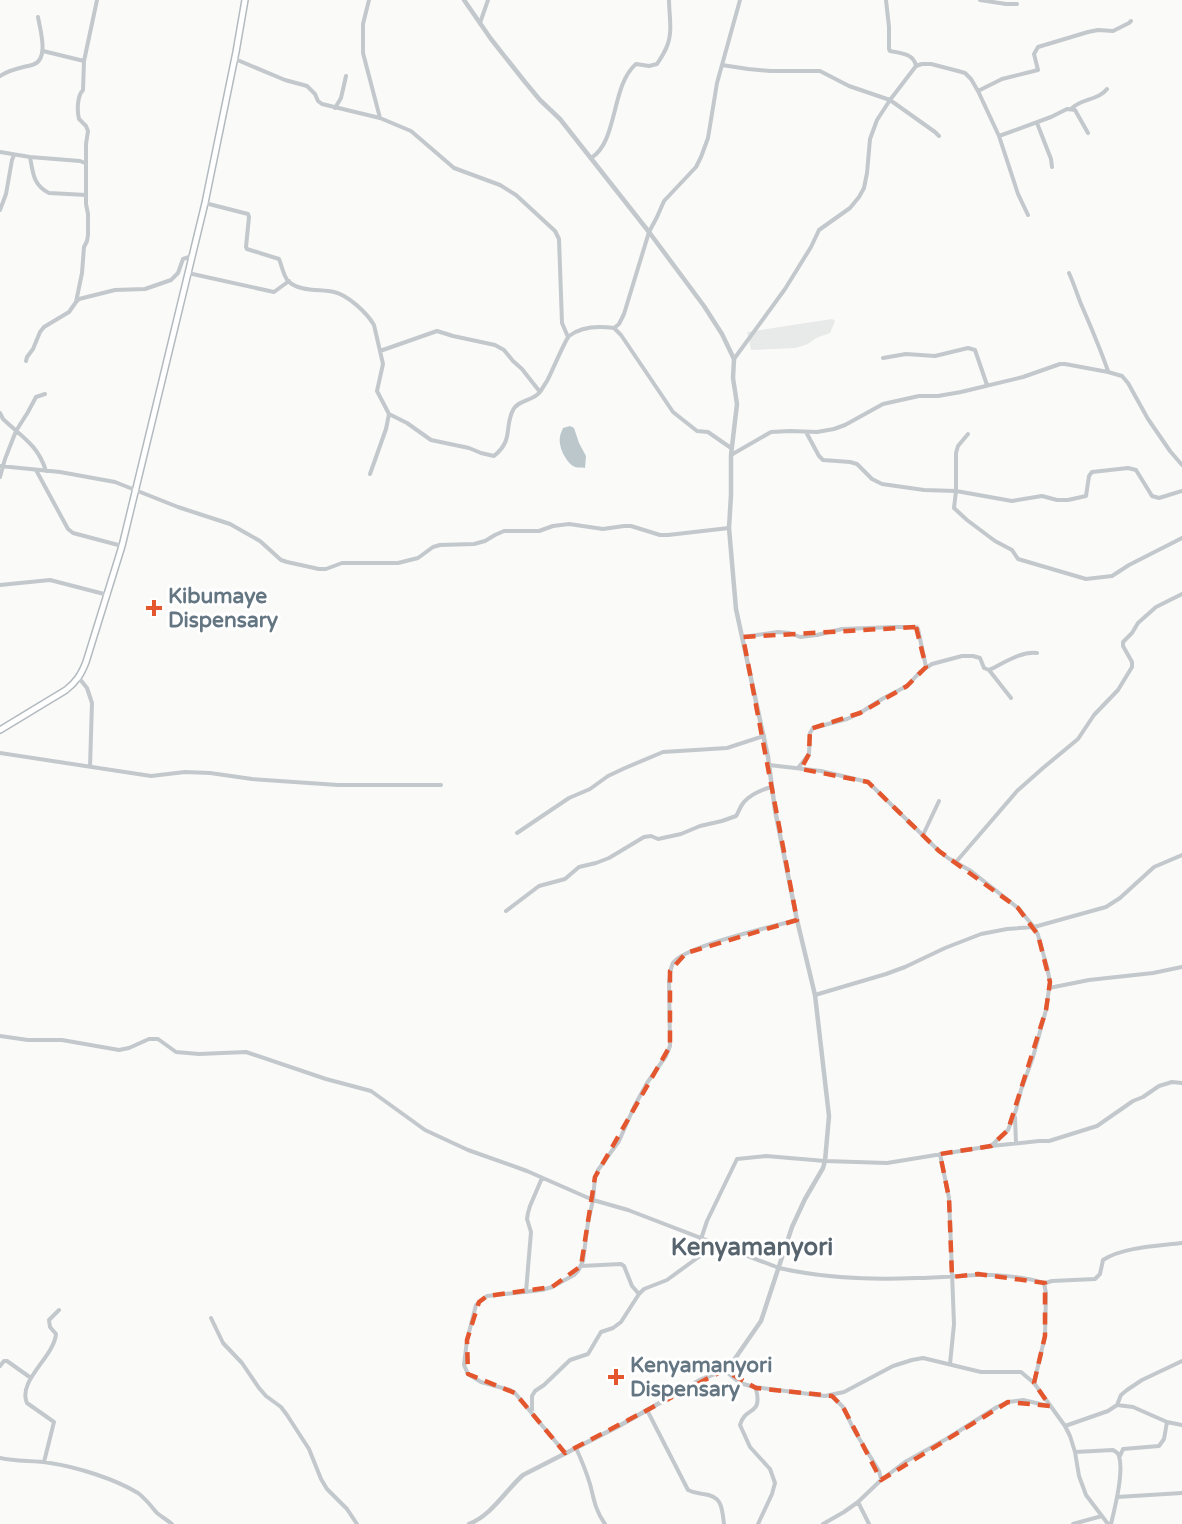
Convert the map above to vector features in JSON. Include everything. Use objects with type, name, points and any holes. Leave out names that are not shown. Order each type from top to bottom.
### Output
[{"type":"main road","points":[[0,730],[75,683],[86,662],[122,546],[205,203],[245,0]]},
{"type":"street","points":[[76,302],[84,247],[88,236],[85,164],[88,132],[78,117],[79,96],[83,90],[84,61],[97,0]]},
{"type":"street","points":[[369,0],[363,24],[363,53],[380,118]]},
{"type":"street","points":[[464,0],[525,82],[560,119],[649,232],[704,306],[722,334],[734,359],[733,378],[736,404],[731,455],[729,528],[736,609],[764,736],[771,787],[797,920],[815,995],[829,1116],[823,1168],[804,1199],[792,1227],[761,1321],[740,1352],[724,1370],[700,1380],[619,1426],[523,1475],[511,1485],[491,1510],[469,1524]]},
{"type":"street","points":[[480,23],[488,0]]},
{"type":"street","points":[[591,158],[596,155],[604,143],[628,74],[636,64],[649,66],[657,64],[666,50],[670,27],[669,0]]},
{"type":"street","points":[[614,328],[619,324],[629,300],[649,232],[664,201],[696,167],[701,158],[708,138],[717,83],[740,0]]},
{"type":"street","points":[[886,0],[889,49],[911,56],[916,66]]},
{"type":"street","points":[[980,0],[1017,4]]},
{"type":"street","points":[[0,76],[10,70],[35,65],[39,61],[43,51],[38,17]]},
{"type":"street","points":[[978,91],[1002,79],[1038,70],[1034,54],[1038,46],[1088,32],[1118,30],[1131,21]]},
{"type":"street","points":[[43,51],[84,61]]},
{"type":"street","points":[[235,59],[285,80],[307,86],[318,101],[335,108],[380,118],[411,131],[454,168],[500,185],[516,195],[555,231],[559,239],[562,323],[568,337]]},
{"type":"street","points":[[734,359],[785,289],[819,230],[850,208],[859,197],[864,188],[867,173],[872,131],[890,100],[916,66],[931,64],[965,73],[978,91],[999,136],[1018,194],[1028,215]]},
{"type":"street","points":[[722,65],[770,71],[820,72],[849,86],[890,100],[939,136]]},
{"type":"street","points":[[335,108],[341,98],[346,76]]},
{"type":"street","points":[[1071,109],[1079,102],[1100,96],[1107,89]]},
{"type":"street","points":[[999,136],[1037,123],[1062,110],[1071,109],[1075,110],[1088,133]]},
{"type":"street","points":[[1037,123],[1052,167]]},
{"type":"street","points":[[0,152],[80,161],[85,164]]},
{"type":"street","points":[[0,210],[6,194],[14,155]]},
{"type":"street","points":[[30,157],[34,178],[44,190],[49,193],[86,195]]},
{"type":"street","points":[[205,203],[248,214],[247,249],[279,259],[289,281],[302,288],[339,293],[351,300],[372,321],[382,367],[377,391],[389,414],[431,440],[494,456],[507,440],[510,418],[514,409],[520,402],[540,392],[568,337],[595,326],[614,328],[621,335],[673,412],[697,431],[708,432],[732,448]]},
{"type":"street","points":[[26,361],[44,327],[69,312],[79,299],[115,290],[145,289],[171,280],[178,273],[183,259],[192,256]]},
{"type":"street","points":[[188,273],[274,292],[289,281]]},
{"type":"street","points":[[1069,273],[1094,331],[1108,372]]},
{"type":"street","points":[[380,351],[437,331],[495,345],[504,350],[540,392]]},
{"type":"street","points":[[883,358],[906,354],[935,356],[973,348],[987,385]]},
{"type":"street","points":[[731,455],[771,432],[834,429],[883,404],[919,396],[950,394],[1023,377],[1060,364],[1076,365],[1122,376],[1148,419],[1182,465]]},
{"type":"street","points":[[0,477],[1,466],[16,431],[36,397],[45,394]]},
{"type":"street","points":[[0,413],[3,419],[39,453],[46,471]]},
{"type":"street","points":[[370,474],[389,414]]},
{"type":"street","points":[[806,432],[823,460],[857,464],[872,479],[882,484],[924,490],[956,490],[1012,501],[1042,496],[1068,500],[1086,496],[1089,476],[1092,472],[1128,468],[1136,470],[1152,496],[1159,498],[1182,491]]},
{"type":"street","points":[[968,434],[957,449],[954,505],[958,512],[995,541],[1012,550],[1018,559],[1086,579],[1112,576],[1182,538]]},
{"type":"street","points":[[1,466],[60,472],[115,482],[178,507],[230,524],[260,541],[281,560],[319,569],[342,563],[398,563],[418,558],[433,547],[474,544],[504,531],[539,531],[569,524],[603,530],[624,525],[660,535],[729,528]]},
{"type":"street","points":[[36,470],[68,529],[73,533],[122,546]]},
{"type":"street","points":[[0,585],[50,580],[108,595]]},
{"type":"street","points":[[956,862],[1017,791],[1078,739],[1094,715],[1118,690],[1132,667],[1123,642],[1138,623],[1156,608],[1182,594]]},
{"type":"street","points":[[743,637],[778,632],[800,636],[817,635],[842,629],[916,627],[926,667]]},
{"type":"street","points":[[989,670],[1014,658],[1037,652]]},
{"type":"street","points":[[798,768],[809,754],[810,733],[813,728],[860,713],[908,686],[926,667],[942,661],[962,656],[980,658],[984,668],[989,670],[1011,698]]},
{"type":"street","points":[[79,678],[87,688],[92,703],[90,767]]},
{"type":"street","points":[[517,833],[569,798],[590,789],[608,776],[655,755],[670,750],[727,748],[764,736]]},
{"type":"street","points":[[0,753],[151,776],[210,772],[252,779],[338,785],[441,785]]},
{"type":"street","points":[[769,765],[821,771],[867,782],[939,851],[971,871],[1018,908],[1034,927],[1047,968],[1049,988],[1046,1010],[1016,1110],[1008,1130],[992,1146]]},
{"type":"street","points":[[506,911],[539,886],[564,879],[584,865],[609,858],[644,837],[651,836],[658,839],[681,834],[736,816],[746,800],[761,790],[771,787]]},
{"type":"street","points":[[923,835],[939,801]]},
{"type":"street","points":[[815,995],[886,974],[981,934],[1034,927],[1106,907],[1120,898],[1154,867],[1182,855]]},
{"type":"street","points":[[565,1453],[520,1397],[510,1390],[481,1382],[468,1374],[464,1365],[467,1340],[476,1305],[487,1296],[552,1287],[574,1275],[581,1266],[598,1170],[619,1141],[634,1107],[670,1046],[669,982],[674,962],[686,954],[736,935],[797,920]]},
{"type":"street","points":[[1049,988],[1182,967]]},
{"type":"street","points":[[0,1036],[28,1040],[62,1040],[118,1050],[149,1039],[159,1039],[176,1052],[246,1053],[371,1091],[425,1130],[468,1150],[527,1171],[593,1200],[628,1210],[779,1268],[815,1275],[883,1279],[978,1274],[1045,1283],[1095,1279],[1100,1274],[1103,1260],[1109,1257],[1128,1251],[1182,1243]]},
{"type":"street","points":[[701,1239],[707,1221],[737,1159],[766,1156],[887,1163],[992,1146],[1054,1140],[1092,1128],[1159,1086],[1172,1082],[1182,1083]]},
{"type":"street","points":[[1016,1110],[1016,1143]]},
{"type":"street","points":[[940,1154],[949,1198],[954,1324],[950,1364]]},
{"type":"street","points":[[526,1292],[531,1232],[527,1220],[530,1206],[542,1178]]},
{"type":"street","points":[[532,1411],[532,1396],[535,1391],[570,1360],[588,1354],[601,1332],[621,1322],[644,1289],[668,1280],[716,1245]]},
{"type":"street","points":[[581,1266],[621,1264],[632,1286],[639,1294]]},
{"type":"street","points":[[1034,1383],[1045,1336],[1045,1283]]},
{"type":"street","points":[[44,1462],[54,1422],[27,1403],[25,1393],[31,1378],[44,1361],[54,1342],[56,1334],[50,1328],[49,1320],[59,1310]]},
{"type":"street","points":[[211,1318],[223,1343],[242,1363],[266,1396],[287,1414],[309,1449],[327,1489],[347,1509],[357,1524]]},
{"type":"street","points":[[724,1370],[740,1383],[756,1388],[832,1396],[892,1366],[923,1358],[981,1372],[1021,1372],[1034,1383],[1065,1426],[1075,1452],[1079,1476],[1086,1495],[1110,1524]]},
{"type":"street","points":[[0,1366],[7,1361],[31,1378]]},
{"type":"street","points":[[1065,1426],[1108,1411],[1117,1405],[1121,1395],[1127,1390],[1142,1380],[1182,1361]]},
{"type":"street","points":[[756,1388],[757,1406],[741,1421],[741,1430],[750,1448],[770,1469],[775,1483],[758,1524]]},
{"type":"street","points":[[832,1396],[843,1407],[879,1471],[881,1480]]},
{"type":"street","points":[[823,1524],[858,1502],[881,1480],[922,1451],[948,1438],[997,1407],[1008,1402],[1023,1400],[1050,1406]]},
{"type":"street","points":[[1117,1405],[1141,1410],[1167,1422],[1182,1425]]},
{"type":"street","points":[[647,1410],[688,1490],[716,1497],[720,1504],[724,1524]]},
{"type":"street","points":[[1110,1524],[1120,1478],[1119,1456],[1123,1449],[1159,1446],[1164,1439],[1167,1422]]},
{"type":"street","points":[[576,1448],[590,1483],[594,1502],[605,1524]]},
{"type":"street","points":[[1075,1452],[1113,1450],[1119,1456]]},
{"type":"street","points":[[0,1458],[72,1467],[101,1477],[137,1493],[172,1524]]},
{"type":"street","points":[[1117,1497],[1182,1493]]},
{"type":"street","points":[[858,1502],[869,1524]]},
{"type":"street","points":[[1074,1524],[1102,1516]]},
{"type":"highlighted area","points":[[916,627],[926,667],[907,686],[860,713],[810,729],[809,754],[801,769],[868,782],[939,851],[1018,908],[1038,935],[1050,982],[1046,1010],[1008,1130],[991,1146],[940,1154],[949,1198],[952,1277],[978,1274],[1045,1283],[1045,1336],[1034,1383],[1050,1406],[1008,1402],[881,1480],[843,1407],[832,1396],[756,1388],[724,1370],[565,1453],[515,1393],[468,1374],[467,1340],[479,1302],[487,1296],[552,1287],[581,1266],[595,1177],[670,1046],[670,971],[686,953],[797,920],[743,637]]},
{"type":"shaded area","points":[[832,319],[835,321],[830,333],[808,344],[795,348],[751,350],[747,332]]},
{"type":"shaded area","points":[[570,426],[574,428],[586,456],[585,468],[572,465],[561,449],[563,428]]},
{"type":"place","name":"Kibumaye Dispensary","points":[[154,608]]},
{"type":"place","name":"Kenyamanyori Dispensary","points":[[616,1377]]},
{"type":"district","name":"Kenyamanyori","points":[[752,1247]]}]
